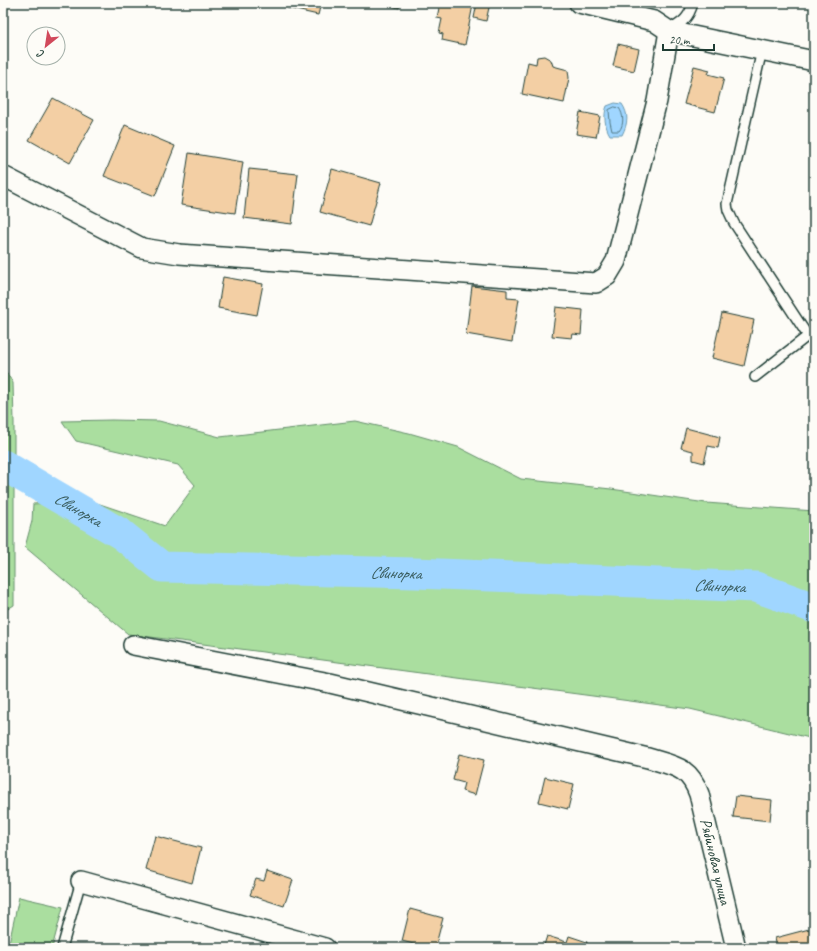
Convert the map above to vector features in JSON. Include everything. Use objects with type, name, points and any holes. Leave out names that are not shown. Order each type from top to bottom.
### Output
[{"type":"street","points":[[579,3],[654,21],[669,31],[814,61]]},
{"type":"street","points":[[3,176],[142,248],[180,254],[596,283],[607,276],[616,261],[657,101],[669,31]]},
{"type":"street","name":"Рябиновая улица","points":[[134,645],[330,683],[633,754],[682,769],[691,776],[700,794],[736,948]]},
{"type":"street","points":[[81,881],[325,948]]},
{"type":"lane","points":[[669,31],[684,21],[693,3]]},
{"type":"lane","points":[[754,377],[811,333],[734,223],[730,216],[727,204],[762,50]]},
{"type":"lane","points":[[62,948],[81,881]]},
{"type":"green space","points":[[3,367],[13,383],[14,605],[3,612]]},
{"type":"green space","points":[[62,421],[159,421],[220,437],[355,421],[409,433],[458,447],[521,479],[611,489],[706,503],[814,511],[814,739],[690,709],[128,634],[25,547],[32,521],[33,504],[91,501],[165,526],[195,485],[178,465],[76,441]]},
{"type":"green space","points":[[19,897],[63,907],[52,948],[8,948]]},
{"type":"water","points":[[615,103],[622,104],[627,115],[626,127],[622,135],[610,135],[606,125],[605,113],[607,106]]},
{"type":"building","points":[[288,3],[321,3],[318,15],[287,8]]},
{"type":"building","points":[[382,3],[400,3],[399,8]]},
{"type":"building","points":[[440,3],[461,3],[473,5],[465,45],[442,40],[443,34],[439,33],[442,19],[437,18]]},
{"type":"building","points":[[477,3],[490,3],[486,21],[474,18]]},
{"type":"building","points":[[618,44],[639,49],[634,71],[613,66]]},
{"type":"building","points":[[544,56],[551,60],[553,66],[568,70],[569,78],[564,103],[522,94],[528,62],[536,64],[537,57]]},
{"type":"building","points":[[694,66],[710,70],[708,74],[724,78],[715,112],[684,104]]},
{"type":"building","points":[[53,98],[94,120],[70,163],[29,140]]},
{"type":"building","points":[[580,112],[600,116],[596,137],[576,134]]},
{"type":"building","points":[[125,125],[175,146],[155,196],[104,176]]},
{"type":"building","points":[[189,153],[243,162],[235,213],[181,205]]},
{"type":"building","points":[[249,169],[298,174],[292,224],[244,218]]},
{"type":"building","points":[[332,169],[381,183],[369,226],[320,212]]},
{"type":"building","points":[[223,277],[263,284],[257,315],[218,308]]},
{"type":"building","points":[[472,286],[507,290],[507,298],[519,299],[512,342],[466,334]]},
{"type":"building","points":[[556,307],[583,310],[581,335],[573,334],[572,338],[552,336]]},
{"type":"building","points":[[722,313],[754,320],[744,366],[712,358]]},
{"type":"building","points":[[686,428],[720,437],[718,448],[708,446],[704,463],[693,460],[693,451],[681,448]]},
{"type":"building","points":[[459,754],[484,760],[475,795],[462,791],[464,783],[453,780]]},
{"type":"building","points":[[545,777],[574,784],[568,809],[539,802]]},
{"type":"building","points":[[736,796],[772,800],[770,821],[733,817]]},
{"type":"building","points":[[155,836],[201,848],[192,883],[146,870]]},
{"type":"building","points":[[267,871],[293,880],[284,906],[250,895],[256,879],[264,881]]},
{"type":"building","points":[[410,909],[443,918],[435,948],[429,948],[402,941]]},
{"type":"building","points":[[813,928],[814,948],[777,948],[775,938]]},
{"type":"building","points":[[547,936],[567,942],[569,936],[587,942],[586,948],[543,948]]},
{"type":"waterway","name":"Свинорка","points":[[3,465],[121,534],[162,567],[415,573],[756,587],[814,608]]}]
